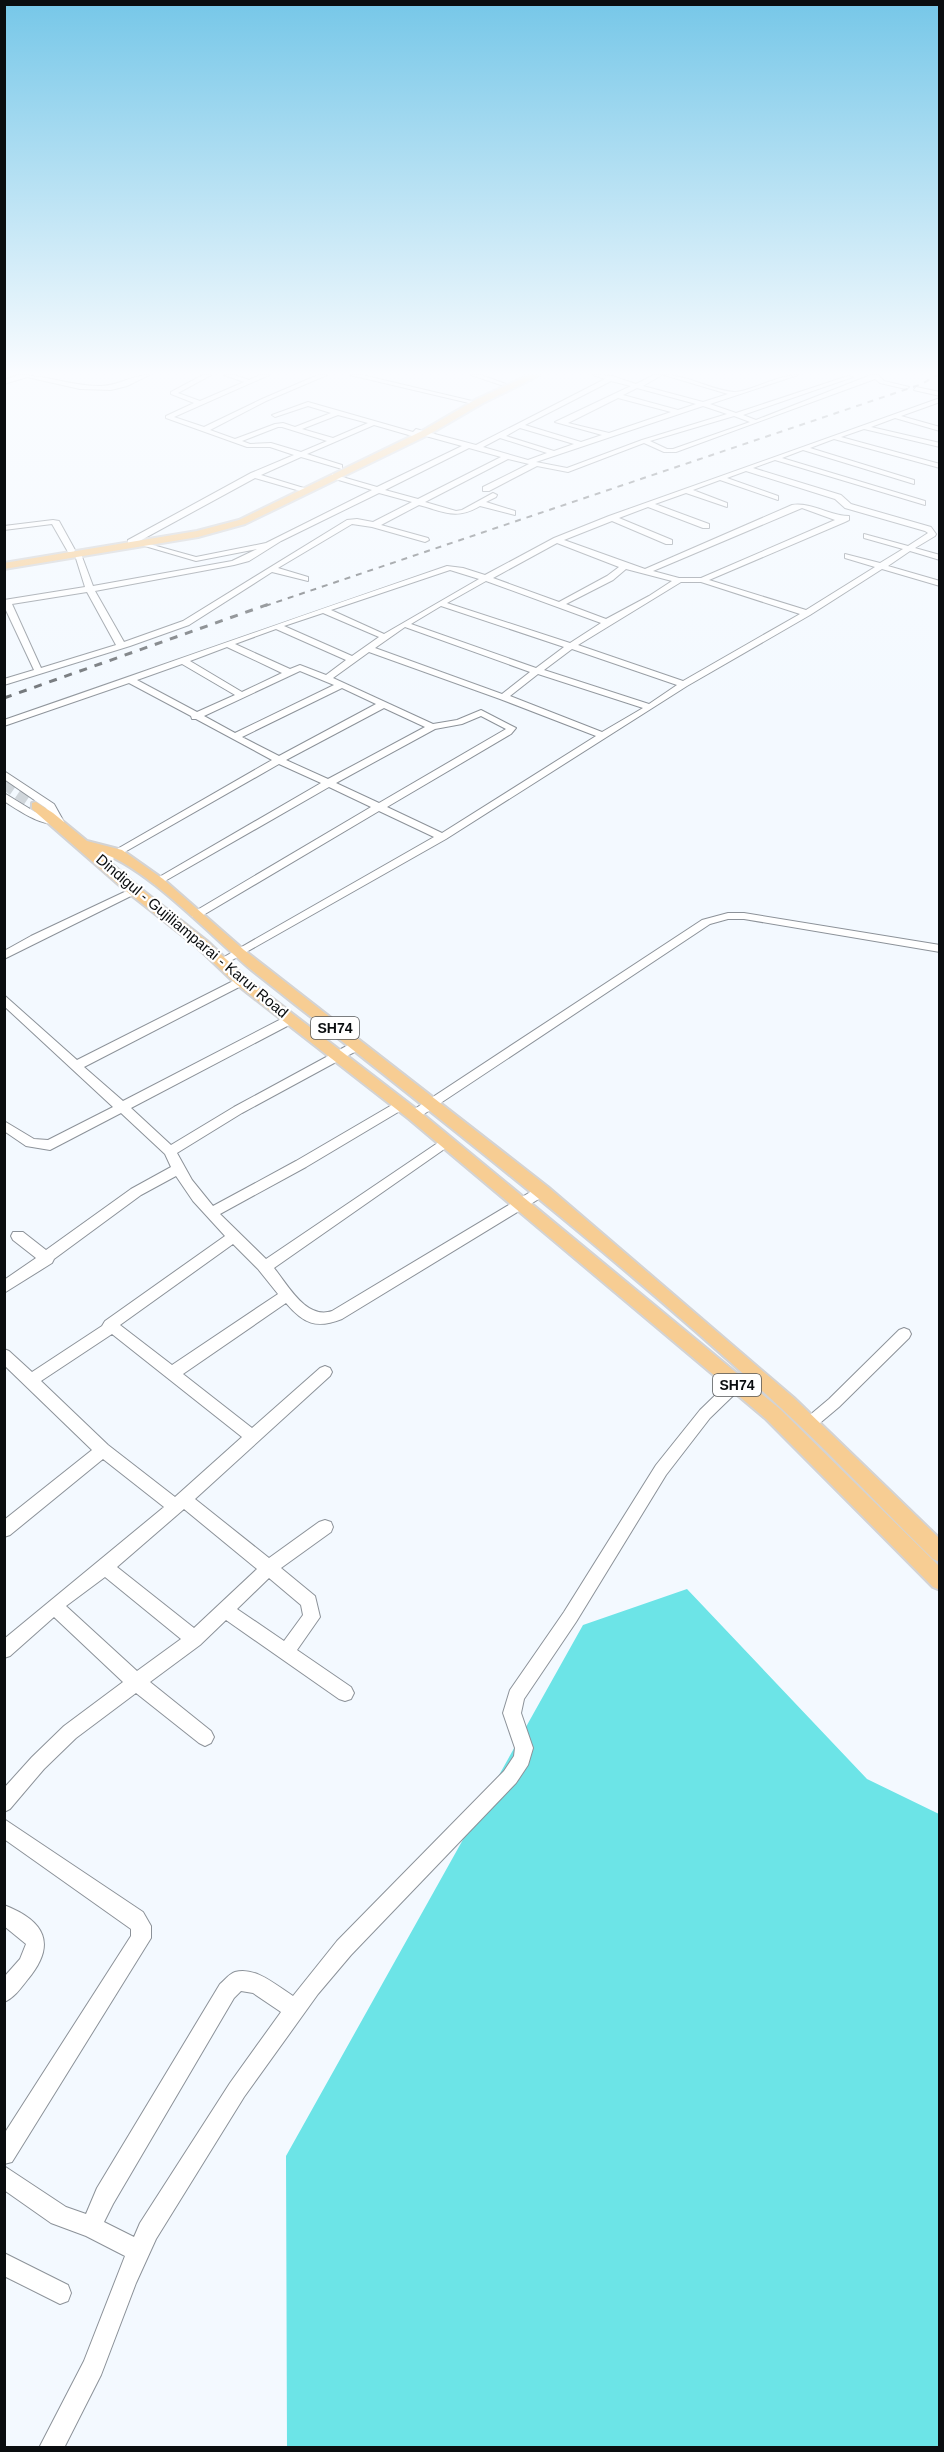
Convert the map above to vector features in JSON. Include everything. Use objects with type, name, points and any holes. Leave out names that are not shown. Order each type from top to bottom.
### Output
[{"type":"main road","points":[[4,566],[223,523],[300,490]]},
{"type":"main road","points":[[4,559],[142,544],[198,534],[242,522],[300,490]]},
{"type":"main road","name":"SH74","points":[[36,806],[59,822]]},
{"type":"main road","name":"Dindigul - Gujiliamparai - Karur Road","points":[[59,822],[135,890],[223,961],[241,981],[407,1110]]},
{"type":"main road","name":"Dindigul - Gujiliamparai - Karur Road","points":[[85,844],[118,853],[158,882],[239,953]]},
{"type":"main road","name":"SH74","points":[[239,953],[542,1191],[788,1403],[937,1545]]},
{"type":"main road","name":"SH74","points":[[407,1110],[773,1414],[939,1581]]},
{"type":"street","points":[[131,542],[229,489]]},
{"type":"street","points":[[39,672],[6,602],[90,590],[234,563],[246,559],[377,489]]},
{"type":"street","points":[[379,489],[461,513],[493,495]]},
{"type":"street","points":[[374,525],[442,489]]},
{"type":"street","points":[[751,489],[775,498]]},
{"type":"street","points":[[813,489],[838,497],[848,506],[935,531]]},
{"type":"street","points":[[875,489],[922,504]]},
{"type":"street","points":[[327,678],[404,624],[557,540],[685,490],[724,505]]},
{"type":"street","points":[[480,503],[512,513]]},
{"type":"street","points":[[648,504],[706,526]]},
{"type":"street","points":[[646,571],[795,507],[803,506],[842,519]]},
{"type":"street","points":[[702,580],[861,510]]},
{"type":"street","points":[[612,518],[669,542]]},
{"type":"street","points":[[4,682],[186,623],[350,522],[357,520],[425,540]]},
{"type":"street","points":[[4,528],[55,522],[74,552],[90,590],[120,644]]},
{"type":"street","points":[[223,961],[441,837],[684,684],[807,613],[935,531]]},
{"type":"street","points":[[867,536],[939,558]]},
{"type":"street","points":[[557,540],[626,566],[679,580],[702,580],[807,613]]},
{"type":"street","points":[[142,544],[196,558],[271,544]]},
{"type":"street","points":[[848,556],[939,584]]},
{"type":"street","points":[[559,605],[610,578],[626,566]]},
{"type":"street","points":[[4,723],[441,570],[456,568],[607,622]]},
{"type":"street","points":[[271,569],[305,579]]},
{"type":"street","points":[[158,882],[329,783],[432,727],[459,722],[492,705],[571,646],[679,580]]},
{"type":"street","points":[[440,603],[684,684]]},
{"type":"street","points":[[323,610],[385,637]]},
{"type":"street","points":[[404,624],[537,671],[650,707]]},
{"type":"street","points":[[276,626],[353,660]]},
{"type":"street","points":[[227,644],[290,674]]},
{"type":"street","points":[[368,649],[492,705],[603,736]]},
{"type":"street","points":[[183,661],[243,696]]},
{"type":"street","points":[[195,717],[300,668],[327,678],[432,727]]},
{"type":"street","points":[[130,680],[195,717],[279,760],[441,837]]},
{"type":"street","points":[[234,737],[341,685]]},
{"type":"street","points":[[102,862],[279,760],[384,704]]},
{"type":"street","points":[[196,915],[511,730],[492,705]]},
{"type":"street","points":[[4,774],[50,806],[59,822]]},
{"type":"street","points":[[4,796],[32,814],[59,822]]},
{"type":"street","points":[[4,956],[35,938],[135,890]]},
{"type":"street","points":[[211,1213],[407,1110],[430,1104],[706,922],[728,916],[744,916],[939,949]]},
{"type":"street","points":[[76,1066],[241,981]]},
{"type":"street","points":[[4,999],[170,1150],[177,1169],[211,1213],[265,1267],[286,1294],[315,1318],[326,1319],[337,1315],[542,1191]]},
{"type":"street","points":[[4,1125],[31,1143],[50,1145],[291,1019]]},
{"type":"street","points":[[170,1150],[356,1046]]},
{"type":"street","points":[[265,1267],[447,1143]]},
{"type":"street","points":[[4,1288],[47,1259],[136,1192],[177,1169]]},
{"type":"street","points":[[18,1236],[47,1259]]},
{"type":"street","points":[[30,1381],[107,1330],[110,1325],[234,1236]]},
{"type":"street","points":[[171,1374],[286,1294]]},
{"type":"street","points":[[110,1325],[254,1438]]},
{"type":"street","points":[[809,1424],[834,1403],[904,1334]]},
{"type":"street","points":[[4,1355],[103,1450],[180,1502],[270,1568],[309,1601],[312,1617],[286,1651]]},
{"type":"street","points":[[4,1650],[54,1606],[105,1567],[254,1438],[325,1372]]},
{"type":"street","points":[[51,2448],[93,2367],[148,2231],[237,2090],[295,2009],[344,1948],[510,1777],[522,1759],[524,1748],[512,1713],[516,1696],[570,1617],[661,1470],[705,1414],[736,1384]]},
{"type":"street","points":[[6,1525],[103,1450]]},
{"type":"street","points":[[4,1803],[38,1763],[70,1732],[194,1639],[270,1568],[325,1527]]},
{"type":"street","points":[[917,1559],[937,1545]]},
{"type":"street","points":[[105,1567],[194,1639]]},
{"type":"street","points":[[54,1606],[136,1682],[206,1737]]},
{"type":"street","points":[[225,1610],[345,1693]]},
{"type":"street","points":[[4,1828],[136,1919],[141,1926],[141,1938],[132,1954],[4,2154]]},
{"type":"street","points":[[4,1914],[36,1939],[37,1945],[27,1965],[4,1992]]},
{"type":"street","points":[[91,2227],[105,2196],[227,1991],[238,1981],[256,1984],[295,2009]]},
{"type":"street","points":[[4,2177],[59,2215],[91,2227],[139,2252]]},
{"type":"street","points":[[4,2264],[60,2293]]},
{"type":"water","points":[[687,1589],[867,1779],[939,1814],[939,2447],[287,2447],[286,2156],[583,1625]]},
{"type":"tunnel","points":[[4,784],[36,806]]},
{"type":"railway","points":[[265,606],[610,489]]},
{"type":"railway","points":[[4,698],[269,604]]}]
